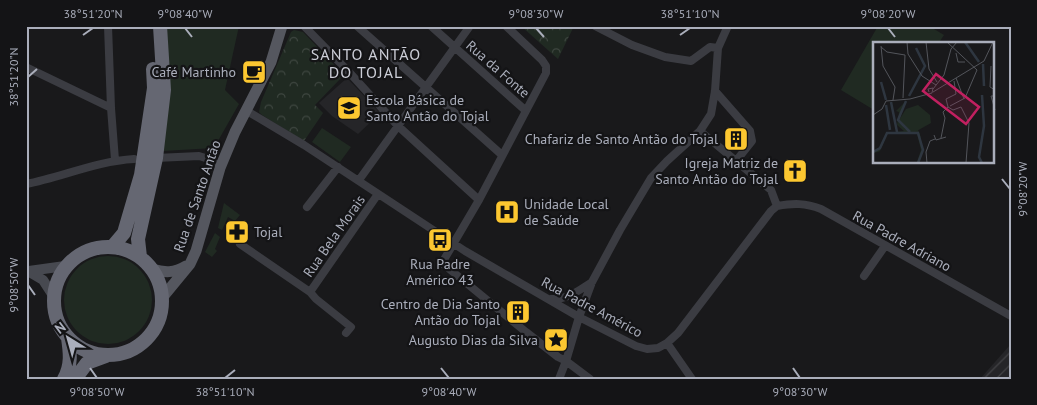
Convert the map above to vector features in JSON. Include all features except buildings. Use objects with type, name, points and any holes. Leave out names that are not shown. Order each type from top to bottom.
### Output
[{"type":"highway","points":[[113,246],[124,233],[141,175],[154,88],[151,26]]},
{"type":"highway","points":[[140,257],[138,239],[156,158],[164,90],[160,26]]},
{"type":"highway","points":[[113,246],[127,250],[140,257],[152,269],[159,284],[162,298],[159,318],[152,333],[139,345],[124,353],[107,355],[92,353],[79,347],[68,338],[58,322],[53,304],[55,286],[65,266],[77,256],[94,248],[113,246]]},
{"type":"highway","points":[[64,379],[68,372],[70,355],[68,338]]},
{"type":"highway","points":[[75,379],[87,364],[107,355]]},
{"type":"main road","name":"Rua de Santo Antão","points":[[162,298],[190,264],[220,168],[230,143],[271,62],[282,26]]},
{"type":"main road","points":[[152,269],[177,272],[190,264]]},
{"type":"street","points":[[108,26],[115,160]]},
{"type":"street","points":[[304,26],[398,126],[479,200]]},
{"type":"street","points":[[357,26],[502,155]]},
{"type":"street","name":"Rua da Fonte","points":[[431,26],[525,110]]},
{"type":"street","points":[[359,180],[470,26]]},
{"type":"street","points":[[506,26],[542,60],[546,66],[546,73],[455,244],[442,263],[526,332],[590,379]]},
{"type":"street","points":[[595,26],[632,45],[665,57],[691,60],[710,46],[718,48]]},
{"type":"street","points":[[559,379],[592,282],[620,230],[651,178],[666,161],[700,131],[711,114],[715,91],[718,48],[727,27]]},
{"type":"street","points":[[26,68],[111,108]]},
{"type":"street","points":[[715,91],[750,131],[752,141],[736,161]]},
{"type":"street","name":"Rua Padre Américo","points":[[247,111],[359,180],[455,244],[579,317],[636,346],[647,349],[658,348],[668,343]]},
{"type":"street","points":[[692,379],[668,343],[678,333],[777,206],[772,190],[700,131]]},
{"type":"street","points":[[156,158],[199,156],[212,160],[220,168]]},
{"type":"street","points":[[26,184],[48,180],[115,160],[134,159]]},
{"type":"street","points":[[307,207],[338,167]]},
{"type":"street","name":"Rua Bela Morais","points":[[310,292],[378,194]]},
{"type":"street","name":"Rua Padre Adriano","points":[[777,206],[797,203],[821,209],[1011,316]]},
{"type":"street","points":[[240,244],[310,292],[351,327],[346,333]]},
{"type":"street","points":[[864,276],[885,246]]},
{"type":"street","points":[[28,270],[65,266]]},
{"type":"street","points":[[28,270],[43,280],[54,297]]},
{"type":"street","points":[[548,299],[558,300],[574,294],[592,282]]},
{"type":"street","points":[[570,311],[574,294]]},
{"type":"shaded area","name":"Escola Básica de Santo Antão do Tojal","points":[[347,78],[380,113],[358,134],[332,116],[319,103]]},
{"type":"shaded area","points":[[1011,344],[1011,379],[980,379]]},
{"type":"green space","points":[[167,26],[239,26],[225,90],[239,104],[214,148],[163,151]]},
{"type":"green space","points":[[521,26],[574,26],[558,59]]},
{"type":"green space","points":[[878,26],[929,26],[944,35],[939,42],[873,42],[873,109],[841,90]]},
{"type":"green space","points":[[294,30],[303,32],[342,73],[341,78],[315,105],[323,113],[304,141],[259,112],[261,102],[291,32]]},
{"type":"green space","points":[[322,128],[351,147],[340,162],[312,142]]},
{"type":"green space","points":[[224,203],[240,215],[235,221],[228,217],[222,230],[218,228]]},
{"type":"green space","points":[[215,233],[220,237],[215,249],[217,251],[212,257],[205,252]]},
{"type":"green space","points":[[108,256],[125,260],[139,269],[148,283],[152,300],[148,317],[139,331],[125,340],[108,344],[91,340],[77,331],[68,317],[64,300],[68,283],[77,269],[91,260]]},
{"type":"place","name":"Café Martinho","points":[[254,72]]},
{"type":"place","name":"Escola Básica de Santo Antão do Tojal","points":[[349,108]]},
{"type":"place","name":"Chafariz de Santo Antão do Tojal","points":[[736,139]]},
{"type":"place","name":"Igreja Matriz de Santo Antão do Tojal","points":[[795,171]]},
{"type":"place","name":"Unidade Local de Saúde","points":[[507,212]]},
{"type":"place","name":"Tojal","points":[[237,232]]},
{"type":"place","name":"Rua Padre Américo 43","points":[[440,240]]},
{"type":"place","name":"Centro de Dia Santo Antão do Tojal","points":[[518,312]]},
{"type":"place","name":"Augusto Dias da Silva","points":[[556,340]]},
{"type":"district","name":"SANTO ANTÃO DO TOJAL","points":[[366,63]]}]
